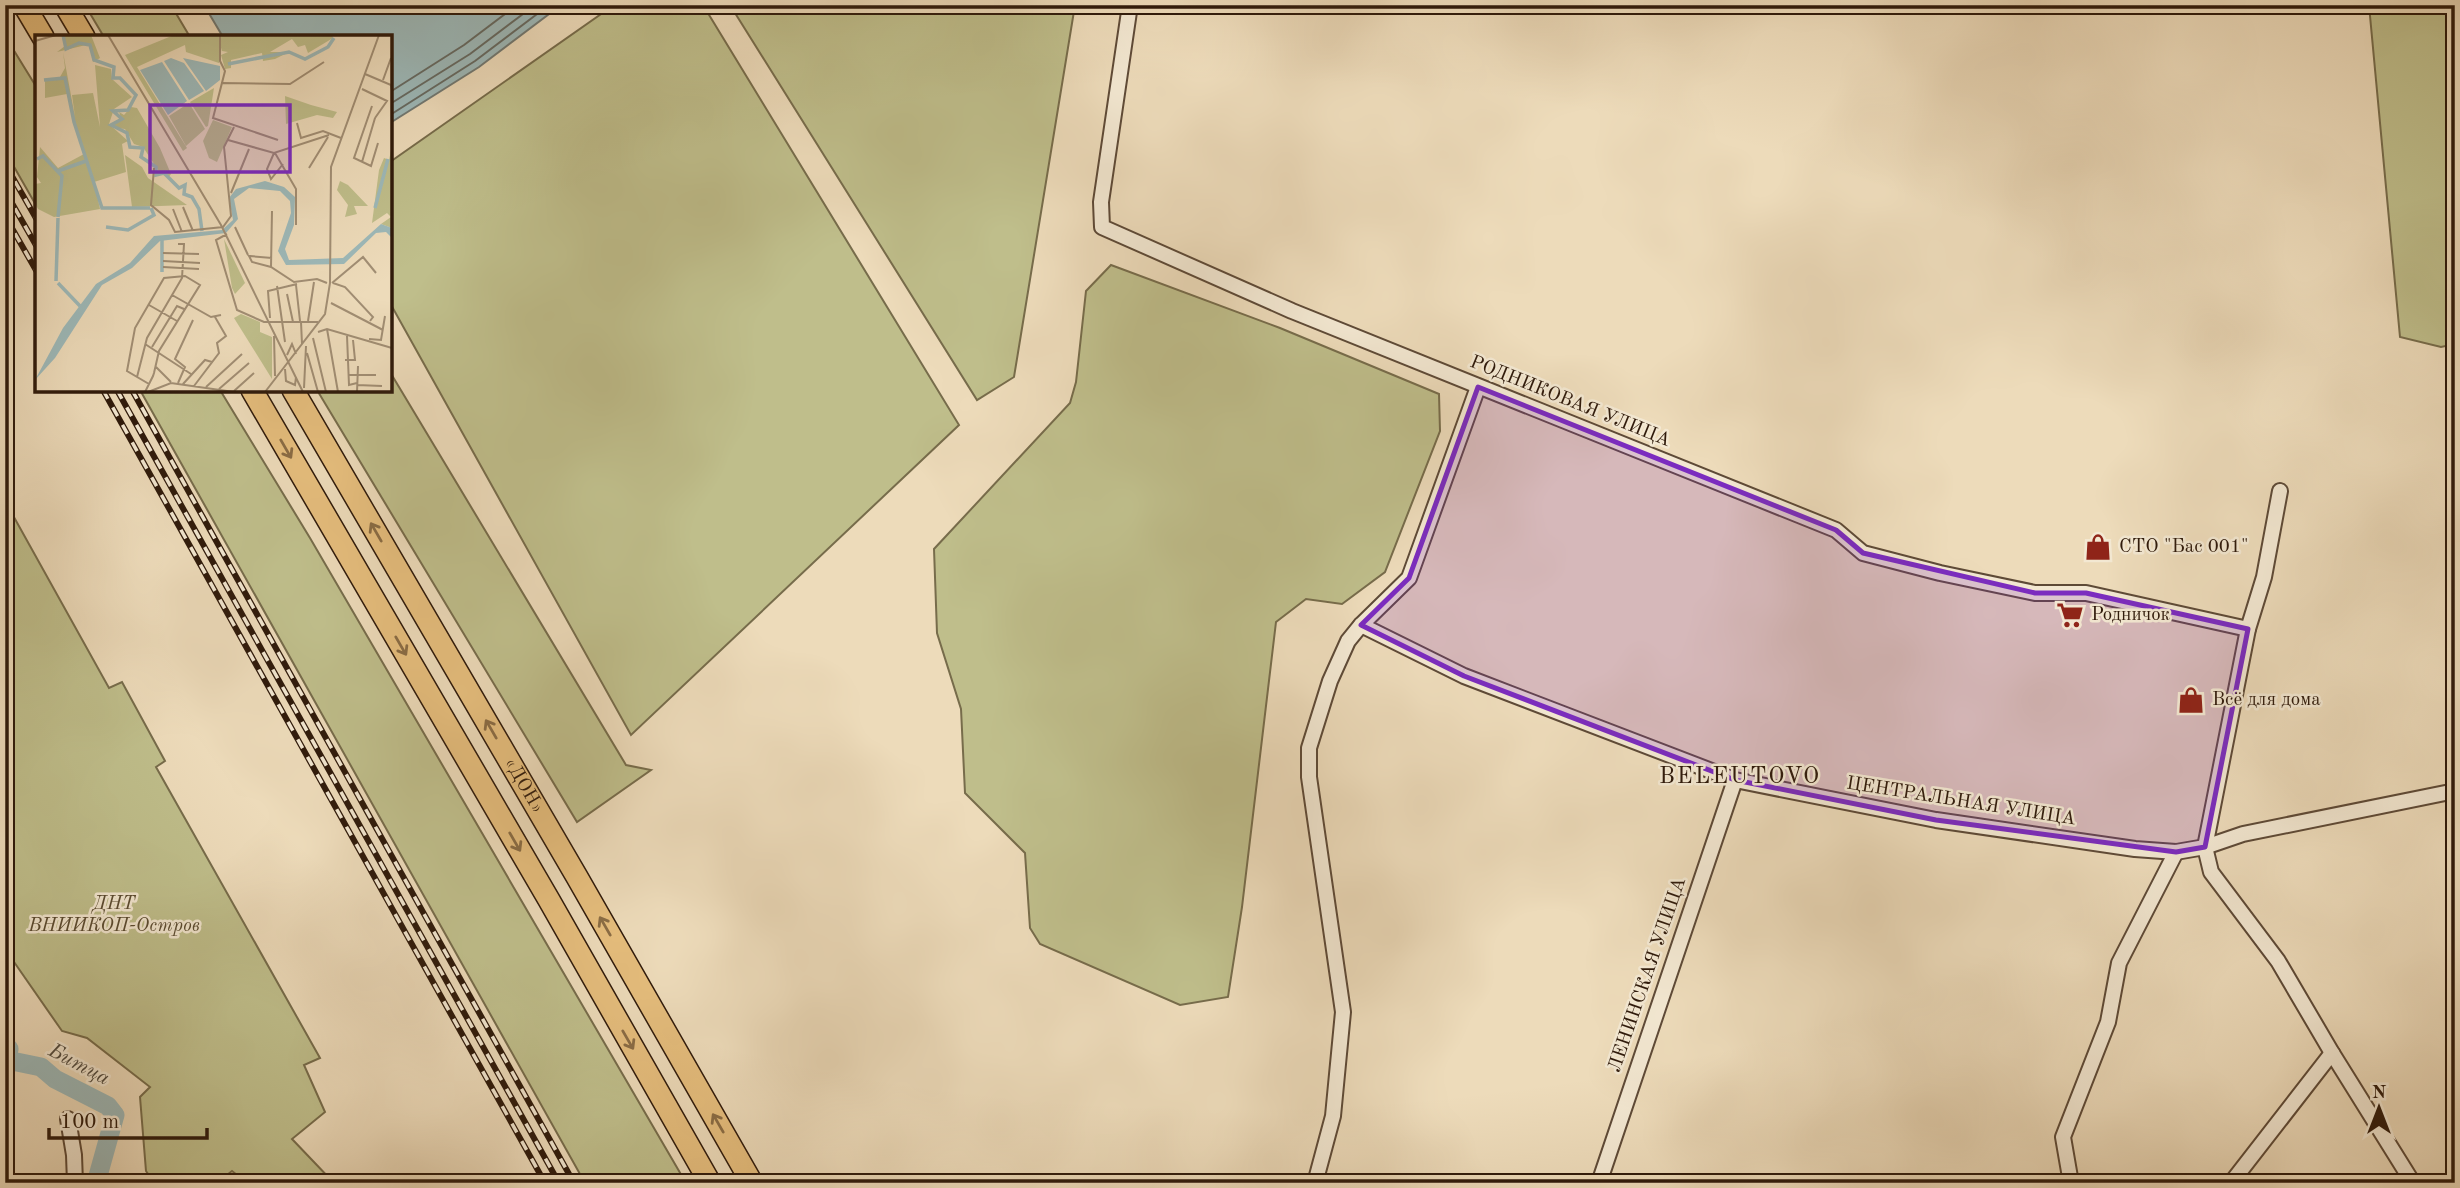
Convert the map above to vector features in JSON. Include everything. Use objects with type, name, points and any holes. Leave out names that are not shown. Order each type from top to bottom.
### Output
[{"type":"highway","points":[[24,5],[42,35]]},
{"type":"highway","points":[[65,5],[83,35]]},
{"type":"highway","name":"«ДОН»","points":[[253,392],[549,900],[710,1183]]},
{"type":"highway","name":"«ДОН»","points":[[294,392],[584,888],[752,1183]]},
{"type":"street","name":"РОДНИКОВАЯ УЛИЦА","points":[[1130,5],[1101,202],[1102,227],[1292,311],[1836,530],[1863,553],[2035,593],[2086,593],[2248,629]]},
{"type":"street","points":[[1315,1183],[1333,1116],[1343,1012],[1309,777],[1309,748],[1330,681],[1348,641],[1409,578],[1479,387]]},
{"type":"street","points":[[2280,491],[2264,577],[2248,629],[2205,847],[2211,872],[2278,961],[2413,1183]]},
{"type":"street","name":"ЦЕНТРАЛЬНАЯ УЛИЦА","points":[[1361,625],[1464,676],[1735,780],[1936,820],[2135,849],[2176,852],[2205,847],[2243,834],[2455,791]]},
{"type":"street","name":"ЛЕНИНСКАЯ УЛИЦА","points":[[1599,1183],[1735,780]]},
{"type":"street","points":[[2071,1183],[2063,1137],[2108,1022],[2119,963],[2176,852]]},
{"type":"street","points":[[2231,1183],[2332,1053]]},
{"type":"street","points":[[68,1119],[75,1183]]},
{"type":"highlighted area","points":[[1478,387],[1836,530],[1863,553],[2035,593],[2086,593],[2248,629],[2205,847],[2176,852],[1936,820],[1735,780],[1464,676],[1361,625],[1409,578]]},
{"type":"green space","points":[[85,5],[171,5],[189,35],[103,35]]},
{"type":"green space","points":[[614,5],[703,5],[959,425],[631,735],[392,307],[392,161]]},
{"type":"green space","points":[[730,5],[1075,5],[1014,377],[977,400]]},
{"type":"green space","points":[[2369,5],[2455,5],[2455,344],[2441,347],[2400,337]]},
{"type":"green space","points":[[5,36],[35,85],[35,204],[5,151]]},
{"type":"green space","points":[[1111,265],[1280,328],[1439,394],[1440,431],[1385,572],[1342,604],[1306,599],[1276,622],[1242,907],[1228,997],[1180,1005],[1040,944],[1030,928],[1025,853],[965,793],[961,709],[937,633],[934,549],[1070,403],[1076,382],[1086,291]]},
{"type":"green space","points":[[392,375],[626,765],[651,770],[577,822],[318,392],[392,392]]},
{"type":"green space","points":[[141,392],[221,392],[310,538],[686,1183],[585,1183]]},
{"type":"green space","name":"ДНТ ВНИИКОП-Остров","points":[[5,501],[109,688],[122,682],[165,761],[156,767],[320,1058],[304,1065],[325,1112],[292,1139],[334,1183],[247,1183],[232,1171],[217,1183],[154,1183],[146,1171],[140,1097],[150,1087],[87,1038],[62,1031],[5,949]]},
{"type":"water","points":[[204,5],[561,5],[479,67],[392,122],[392,35],[222,35]]},
{"type":"waterway","name":"Битца","points":[[5,1044],[9,1049],[7,1060],[41,1067],[55,1079],[108,1106],[115,1115],[96,1183]]},
{"type":"railway","points":[[5,164],[35,216]]},
{"type":"railway","points":[[5,191],[35,244]]},
{"type":"railway","points":[[5,216],[35,268]]},
{"type":"railway","points":[[104,392],[545,1183]]},
{"type":"railway","points":[[118,392],[559,1183]]},
{"type":"railway","points":[[133,392],[574,1183]]},
{"type":"place","name":"СТО \"Бас 001\"","points":[[2098,547]]},
{"type":"place","name":"Родничок","points":[[2070,615]]},
{"type":"place","name":"Всё для дома","points":[[2191,700]]},
{"type":"district","name":"BELEUTOVO","points":[[1740,776]]}]
